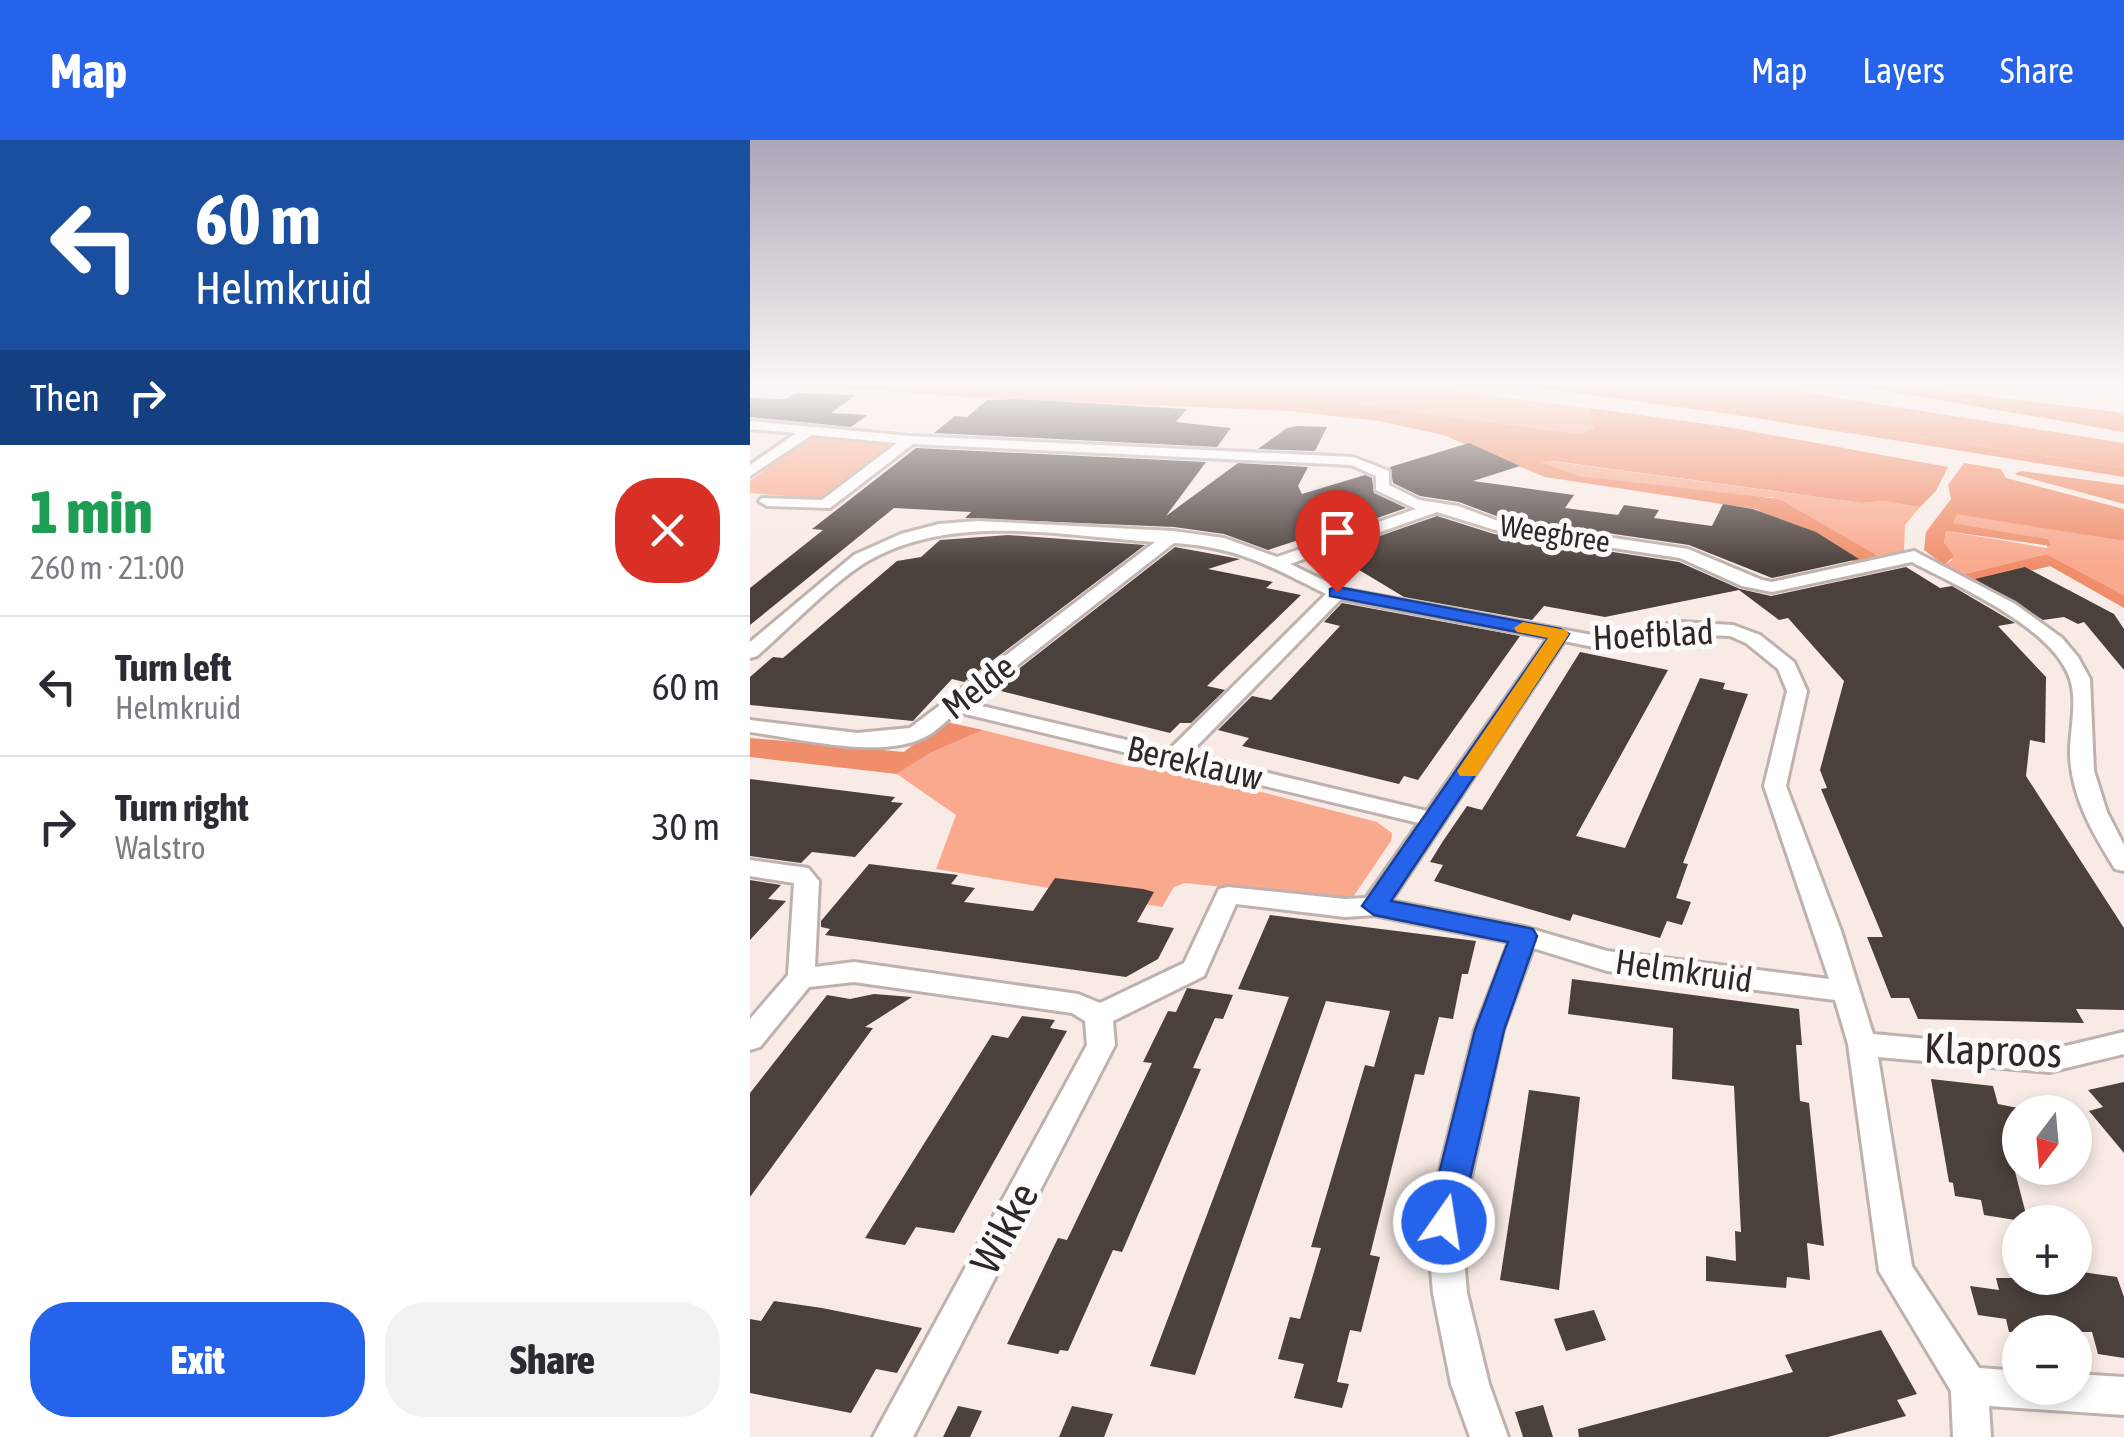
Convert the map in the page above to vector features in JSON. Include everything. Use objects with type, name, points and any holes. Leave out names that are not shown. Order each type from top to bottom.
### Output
[{"type":"street","points":[[750,472],[788,446]]},
{"type":"street","points":[[767,502],[825,505],[903,446]]},
{"type":"street","name":"Weegbree","points":[[1027,446],[1353,461],[1384,474],[1382,487],[1431,509],[1452,509],[1495,525],[1682,553],[1706,559],[1757,586],[1772,587],[1914,556],[2038,628],[2064,652],[2080,678],[2081,762],[2097,823],[2124,863]]},
{"type":"street","points":[[1276,563],[1431,509]]},
{"type":"street","name":"Hoefblad","points":[[750,652],[761,632],[860,560],[907,537],[939,529],[978,526],[1218,542],[1276,563],[1337,592],[1603,643],[1708,626],[1752,639],[1787,666],[1797,691],[1775,786],[1847,990],[1862,1044],[1896,1271],[1968,1386],[1972,1437]]},
{"type":"street","name":"Melde","points":[[750,726],[899,739],[916,733],[1173,536]]},
{"type":"street","points":[[1174,758],[1337,592]]},
{"type":"street","points":[[801,978],[854,972],[1078,1004],[1099,1016],[1194,969],[1228,895],[1344,908],[1374,906],[1560,634]]},
{"type":"street","name":"Bereklauw","points":[[954,705],[1436,820]]},
{"type":"street","points":[[750,868],[799,874],[807,880],[801,978],[750,1039]]},
{"type":"street","name":"Helmkruid","points":[[1374,906],[1524,936],[1607,961],[1847,990]]},
{"type":"street","points":[[1489,1437],[1470,1384],[1450,1293],[1444,1222],[1489,1030],[1524,936]]},
{"type":"street","name":"Wikke","points":[[892,1437],[1101,1045],[1099,1016]]},
{"type":"street","name":"Klaproos","points":[[1862,1044],[2049,1061],[2124,1043]]},
{"type":"street","points":[[1968,1386],[2124,1396]]},
{"type":"shaded area","points":[[798,446],[894,446],[824,499],[750,493],[750,481]]},
{"type":"shaded area","points":[[1469,446],[1830,446],[1948,467],[1936,491],[1920,507],[1540,462],[1579,476],[1779,499],[1880,557],[1855,562],[1793,525],[1755,509],[1545,477]]},
{"type":"shaded area","points":[[1927,446],[1977,446],[2124,468],[2124,477]]},
{"type":"shaded area","points":[[1977,446],[2124,446],[2124,468]]},
{"type":"shaded area","points":[[1542,460],[1862,503],[1882,501],[1920,507],[1905,525],[1904,551],[1880,557],[1772,497],[1737,497],[1579,476],[1539,463]]},
{"type":"shaded area","points":[[1964,463],[2001,469],[2006,478],[2124,509],[2124,541],[1957,514],[1953,523],[2048,539],[2051,546],[1946,531],[1944,543],[1954,556],[1944,565],[1924,550],[1926,532],[1951,499],[1948,485]]},
{"type":"shaded area","points":[[2021,471],[2124,485],[2124,504],[2014,474]]},
{"type":"shaded area","points":[[1957,513],[2124,541],[2124,595],[2046,554],[1961,575],[1944,565],[1952,560],[1944,543],[1946,531],[2047,548],[2047,539],[1952,523]]},
{"type":"shaded area","points":[[2046,554],[2124,595],[2124,608],[2050,566],[1974,585],[1961,575]]},
{"type":"shaded area","points":[[942,721],[983,730],[930,753],[897,774],[750,757],[750,738],[904,752]]},
{"type":"shaded area","points":[[983,730],[1127,766],[1192,774],[1377,822],[1392,833],[1391,841],[1351,900],[1185,883],[1174,887],[1162,907],[936,869],[956,815],[897,774],[930,753]]},
{"type":"building","points":[[1263,446],[1318,446],[1315,451],[1258,449]]},
{"type":"building","points":[[1461,446],[1475,446],[1520,466],[1473,481],[1574,495],[1565,508],[1618,515],[1624,505],[1659,510],[1654,518],[1712,526],[1723,504],[1753,509],[1816,532],[1859,559],[1772,578],[1689,545],[1499,517],[1459,502],[1420,496],[1393,483],[1390,467]]},
{"type":"building","points":[[916,448],[1206,462],[1166,516],[1238,463],[1308,467],[1298,486],[1302,494],[1365,475],[1372,478],[1374,493],[1406,508],[1311,541],[1305,538],[1268,550],[1224,534],[1174,527],[965,518],[971,512],[894,508],[750,625],[750,588],[823,530],[812,529]]},
{"type":"building","points":[[1437,516],[1494,534],[1679,562],[1740,589],[1771,596],[1906,567],[1940,588],[1952,586],[2015,623],[1998,626],[2046,677],[2045,743],[2030,740],[2026,776],[2124,928],[2124,1010],[2076,1009],[2084,1023],[1918,1019],[1909,998],[1891,998],[1867,937],[1883,937],[1821,789],[1827,788],[1820,770],[1844,681],[1788,618],[1779,620],[1739,590],[1605,617],[1544,606],[1532,620],[1404,597],[1331,553]]},
{"type":"building","points":[[1008,535],[1145,545],[964,682],[952,679],[913,721],[750,705],[750,677],[773,657],[783,658],[897,561],[921,557],[940,540]]},
{"type":"building","points":[[1175,547],[1240,559],[1208,569],[1273,582],[1266,588],[1301,595],[1207,686],[1225,690],[1191,723],[1180,723],[1170,733],[993,689]]},
{"type":"building","points":[[2025,567],[2114,614],[2124,629],[2124,670],[2084,622],[2078,624],[2064,617],[2043,620],[1975,579]]},
{"type":"building","points":[[1342,603],[1520,636],[1418,780],[1404,776],[1399,784],[1242,746],[1249,738],[1218,730],[1252,696],[1271,700],[1340,626],[1324,622]]},
{"type":"building","points":[[1580,652],[1668,670],[1576,836],[1625,848],[1700,678],[1725,683],[1723,689],[1748,694],[1683,863],[1688,864],[1676,898],[1691,902],[1682,925],[1667,921],[1660,938],[1573,914],[1570,921],[1434,881],[1443,865],[1430,862],[1443,841],[1467,806],[1482,810]]},
{"type":"building","points":[[750,779],[895,797],[891,802],[903,803],[855,857],[812,852],[801,863],[750,856]]},
{"type":"building","points":[[869,864],[958,875],[951,884],[975,888],[964,902],[1033,911],[1055,878],[1143,889],[1154,892],[1137,922],[1174,928],[1158,959],[1126,977],[825,935],[830,929],[821,927],[821,921]]},
{"type":"building","points":[[750,880],[781,885],[768,899],[786,901],[750,940]]},
{"type":"building","points":[[1270,915],[1476,941],[1468,974],[1462,974],[1453,1019],[1439,1017],[1424,1075],[1415,1074],[1370,1255],[1380,1257],[1361,1332],[1350,1330],[1337,1382],[1349,1384],[1342,1408],[1294,1398],[1304,1364],[1278,1359],[1290,1317],[1300,1319],[1321,1248],[1311,1247],[1365,1065],[1374,1067],[1390,1011],[1326,1001],[1195,1375],[1150,1366],[1289,997],[1238,989]]},
{"type":"building","points":[[1572,979],[1799,1009],[1802,1045],[1796,1045],[1800,1101],[1809,1103],[1824,1246],[1807,1243],[1810,1280],[1787,1277],[1786,1288],[1706,1281],[1706,1256],[1736,1261],[1735,1231],[1741,1232],[1734,1086],[1672,1079],[1673,1028],[1568,1014]]},
{"type":"building","points":[[1187,988],[1233,995],[1223,1019],[1215,1018],[1193,1068],[1201,1069],[1122,1252],[1113,1250],[1068,1351],[1060,1350],[1058,1354],[1007,1344],[1058,1238],[1067,1240],[1152,1063],[1143,1062],[1168,1011],[1176,1012]]},
{"type":"building","points":[[874,994],[912,997],[865,1027],[873,1028],[750,1197],[750,1093],[827,995],[850,999]]},
{"type":"building","points":[[1022,1016],[1055,1020],[1050,1028],[1067,1031],[954,1233],[916,1227],[905,1245],[865,1238],[992,1035],[1008,1038]]},
{"type":"building","points":[[1931,1079],[1993,1086],[1998,1104],[2002,1105],[2002,1185],[2018,1185],[2024,1205],[2002,1205],[2002,1218],[1984,1215],[1981,1200],[1955,1196],[1953,1183],[1949,1182]]},
{"type":"building","points":[[2124,1082],[2124,1153],[2092,1115],[2092,1110],[2103,1107],[2088,1090]]},
{"type":"building","points":[[1529,1090],[1580,1097],[1559,1290],[1500,1280]]},
{"type":"building","points":[[2092,1273],[2117,1277],[2124,1297],[2124,1358],[2098,1354],[2092,1315],[2002,1315],[2002,1318],[1978,1315],[1970,1286],[1999,1290],[1996,1278],[2002,1278],[2002,1295],[2092,1295]]},
{"type":"building","points":[[774,1301],[922,1328],[897,1373],[876,1369],[851,1413],[750,1393],[750,1319],[761,1321]]},
{"type":"building","points":[[1594,1310],[1606,1340],[1566,1351],[1554,1319]]},
{"type":"building","points":[[1881,1330],[1917,1394],[1897,1400],[1906,1416],[1828,1437],[1579,1437],[1578,1429],[1793,1372],[1785,1355]]},
{"type":"building","points":[[1543,1405],[1553,1437],[1523,1437],[1515,1412]]},
{"type":"building","points":[[958,1406],[982,1411],[970,1437],[943,1437]]},
{"type":"building","points":[[1072,1406],[1113,1414],[1104,1437],[1059,1437]]},
{"type":"slow traffic","points":[[1468,771],[1560,634],[1523,628]]},
{"type":"route","points":[[1337,592],[1560,634],[1374,906],[1524,936],[1489,1030],[1444,1222]]}]
